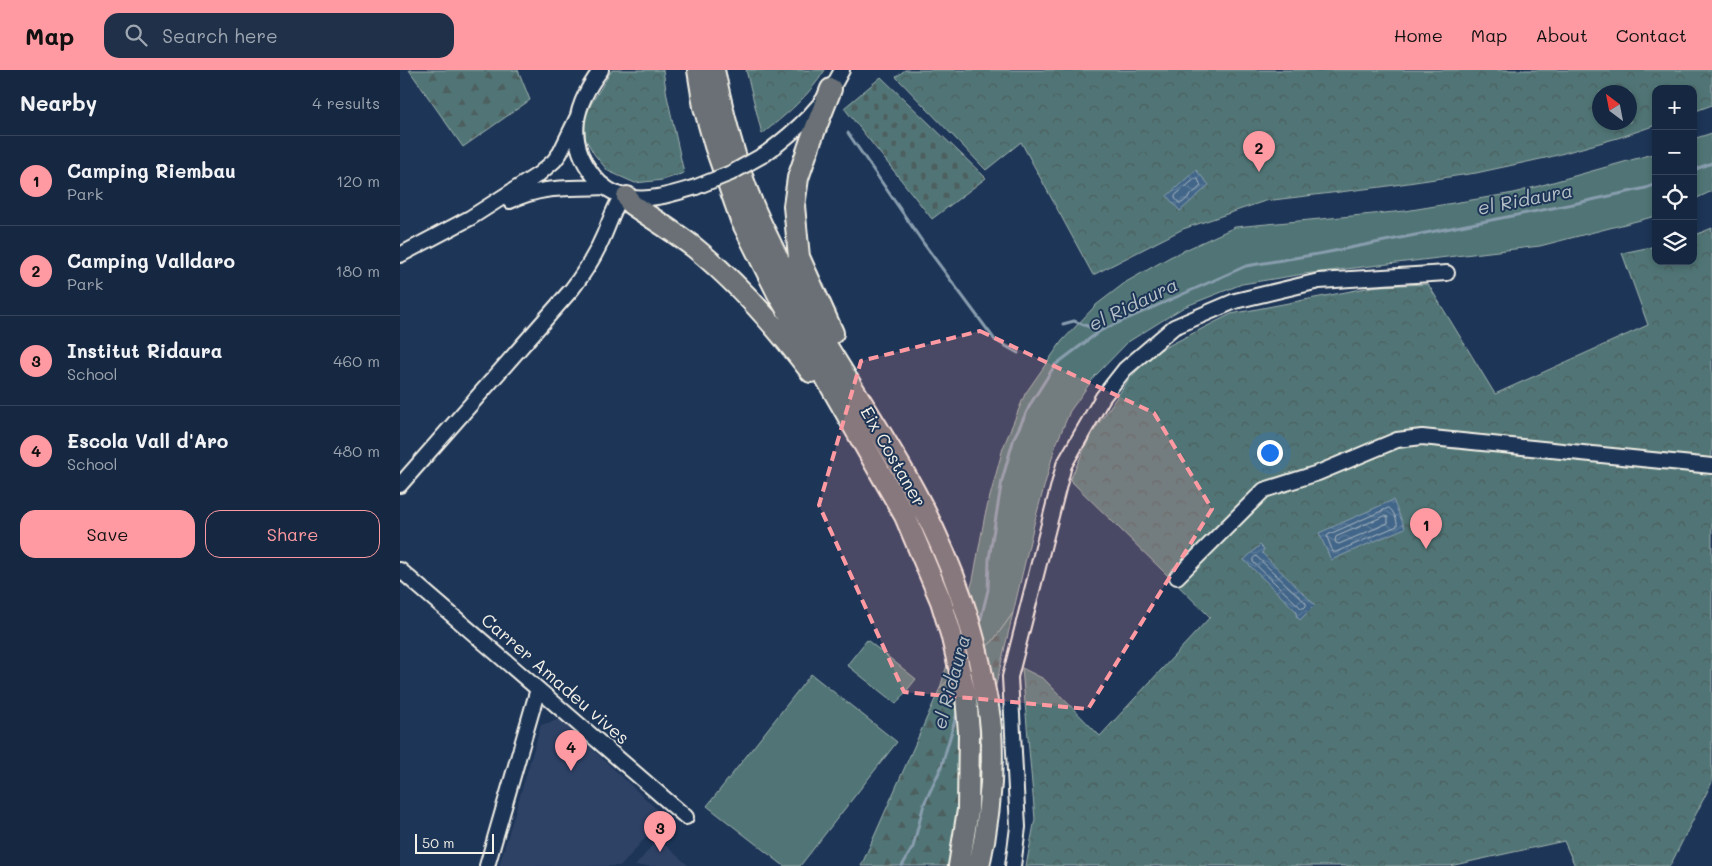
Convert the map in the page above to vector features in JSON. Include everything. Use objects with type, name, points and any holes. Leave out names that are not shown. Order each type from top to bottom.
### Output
[{"type":"highway","name":"Eix Costaner","points":[[698,70],[704,107],[715,146],[741,220],[767,274],[905,516],[941,601],[952,634],[966,698],[970,732],[968,810],[960,861]]},
{"type":"highway","name":"Eix Costaner","points":[[714,70],[730,141],[743,182],[766,236],[818,332],[865,406],[919,499],[961,596],[980,659],[991,727],[992,762],[989,813],[979,866]]},
{"type":"highway","points":[[831,89],[798,178],[794,206],[796,237],[799,257],[822,313],[846,358],[865,406]]},
{"type":"highway","points":[[624,196],[631,204],[695,248],[732,281],[766,315],[811,372],[837,399]]},
{"type":"street","points":[[577,118],[575,134],[581,157],[588,169],[605,187],[624,196],[660,196],[696,187],[731,174],[765,154],[803,123],[831,89],[842,70]]},
{"type":"street","points":[[400,255],[470,218],[525,184],[554,161],[565,143],[592,84],[600,71]]},
{"type":"street","points":[[470,218],[523,195],[550,188],[605,187]]},
{"type":"street","points":[[596,252],[609,197],[605,187]]},
{"type":"street","points":[[400,485],[572,289],[585,272],[624,196]]},
{"type":"street","points":[[1013,866],[1018,827],[1010,677],[1064,465],[1103,397],[1125,369],[1174,327],[1235,302],[1319,281],[1447,273]]},
{"type":"street","points":[[1177,577],[1264,490],[1318,473],[1397,440],[1422,437],[1712,466]]},
{"type":"street","name":"Carrer Amadeu vives","points":[[400,570],[686,817]]},
{"type":"street","points":[[486,866],[538,689]]},
{"type":"highlighted area","points":[[980,331],[1154,413],[1212,509],[1088,709],[904,692],[819,505],[861,361]]},
{"type":"shaded area","points":[[560,719],[664,816],[621,866],[499,866],[541,725]]},
{"type":"shaded area","points":[[658,839],[689,866],[635,866]]},
{"type":"green space","points":[[409,70],[518,70],[530,100],[463,147]]},
{"type":"green space","points":[[612,70],[663,70],[684,173],[663,180],[635,183],[608,171],[594,154],[585,138],[585,119],[591,104]]},
{"type":"green space","points":[[746,70],[825,70],[804,97],[762,134]]},
{"type":"green space","points":[[905,70],[1712,70],[1712,105],[1697,111],[1697,85],[1652,85],[1652,126],[1621,137],[1550,157],[1476,173],[1265,201],[1183,229],[1093,275],[1021,142],[986,170],[896,77]]},
{"type":"green space","points":[[881,77],[986,178],[932,219],[844,108]]},
{"type":"green space","points":[[1712,133],[1712,191],[1697,198],[1697,175],[1697,138]]},
{"type":"green space","points":[[1652,154],[1652,217],[1540,246],[1304,274],[1242,284],[1184,307],[1128,342],[1095,376],[1070,411],[1055,447],[1013,613],[993,641],[940,688],[973,580],[985,515],[1003,448],[1025,394],[1062,341],[1096,305],[1126,282],[1170,257],[1235,227],[1405,211],[1514,193]]},
{"type":"green space","points":[[1712,228],[1712,782],[1670,866],[1575,866],[1564,841],[1450,866],[1026,866],[1035,819],[1022,668],[1044,679],[1100,736],[1210,617],[1070,480],[1089,439],[1099,423],[1130,378],[1154,353],[1231,314],[1377,286],[1428,284],[1495,394],[1648,325],[1622,253],[1652,247],[1652,265],[1697,265],[1697,234]]},
{"type":"green space","points":[[1013,613],[996,685],[979,786],[951,866],[861,866],[940,688],[993,641]]},
{"type":"green space","points":[[867,640],[916,679],[896,704],[847,665]]},
{"type":"green space","points":[[811,674],[897,742],[800,866],[784,866],[707,806]]},
{"type":"water","points":[[1196,170],[1209,185],[1180,211],[1167,196]]},
{"type":"water","points":[[1393,500],[1405,528],[1331,560],[1319,533]]},
{"type":"water","points":[[1260,545],[1264,549],[1262,553],[1315,605],[1300,620],[1296,616],[1297,612],[1244,560]]},
{"type":"waterway","points":[[848,133],[924,244],[995,340],[1018,353]]},
{"type":"waterway","name":"el Ridaura","points":[[1697,169],[1712,163]]},
{"type":"waterway","name":"el Ridaura","points":[[979,626],[988,590],[989,559],[1002,480],[1014,438],[1031,403],[1055,365],[1100,331],[1246,266],[1324,253],[1573,204],[1652,186]]},
{"type":"waterway","points":[[1063,324],[1074,321],[1100,331]]},
{"type":"waterway","name":"el Ridaura","points":[[902,866],[913,847],[924,804],[941,768],[958,710]]},
{"type":"place","name":"Camping Valldaro","points":[[1259,172]]},
{"type":"place","name":"Camping Riembau","points":[[1426,549]]},
{"type":"place","name":"Escola Vall d'Aro","points":[[571,771]]},
{"type":"place","name":"Institut Ridaura","points":[[660,852]]}]
